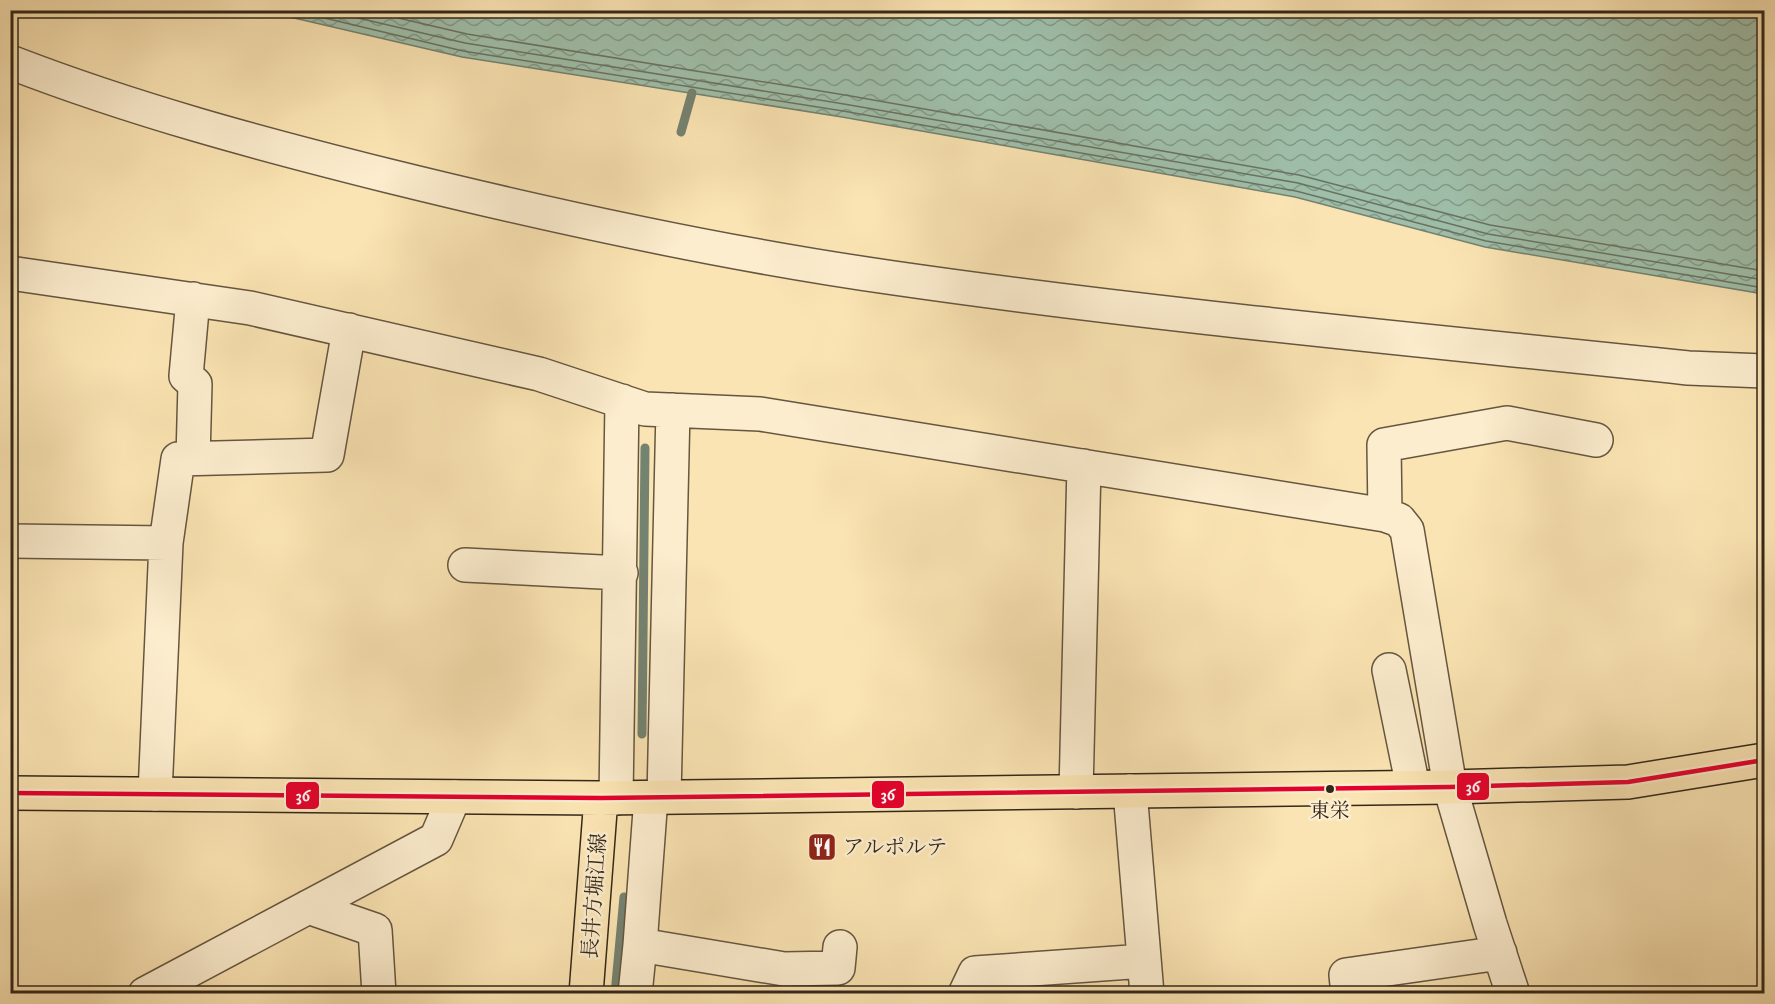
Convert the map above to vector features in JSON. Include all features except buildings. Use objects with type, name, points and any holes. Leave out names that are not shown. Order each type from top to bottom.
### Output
[{"type":"main road","points":[[10,793],[609,798],[1450,787],[1628,782],[1764,760]]},
{"type":"main road","name":"長井方堀江線","points":[[586,993],[609,798]]},
{"type":"street","points":[[10,62],[154,113],[286,150],[464,194],[705,246],[892,278],[1203,317],[1688,368],[1764,371]]},
{"type":"street","points":[[10,273],[250,308],[539,374],[645,409],[760,414],[1385,515],[1399,520],[1407,530],[1450,787],[1513,993]]},
{"type":"street","points":[[193,299],[186,376],[195,384],[193,458]]},
{"type":"street","points":[[155,794],[166,543],[178,459],[327,455],[349,330]]},
{"type":"street","points":[[609,798],[621,573],[622,401]]},
{"type":"street","points":[[634,993],[658,797],[673,410]]},
{"type":"street","points":[[1385,515],[1384,445],[1507,423],[1596,440]]},
{"type":"street","points":[[1076,792],[1084,466]]},
{"type":"street","points":[[10,541],[166,543]]},
{"type":"street","points":[[465,565],[621,573]]},
{"type":"street","points":[[1389,670],[1413,787]]},
{"type":"street","points":[[1130,791],[1147,993]]},
{"type":"street","points":[[145,993],[436,839],[454,797]]},
{"type":"street","points":[[308,907],[375,930],[379,993]]},
{"type":"street","points":[[640,945],[784,969],[838,968],[840,947]]},
{"type":"street","points":[[1348,993],[1346,975],[1500,953]]},
{"type":"street","points":[[965,993],[975,973],[1144,961]]},
{"type":"water","points":[[264,11],[1764,11],[1764,294],[1485,247],[1295,197],[842,117],[462,57]]},
{"type":"waterway","points":[[681,132],[692,93]]},
{"type":"waterway","points":[[642,734],[645,448]]},
{"type":"waterway","points":[[615,994],[624,897]]},
{"type":"transit line","name":"36","points":[[10,793],[601,798],[1450,787],[1628,782],[1764,760]]},
{"type":"place","name":"東栄","points":[[1330,789]]},
{"type":"place","name":"アルポルテ","points":[[822,847]]}]
